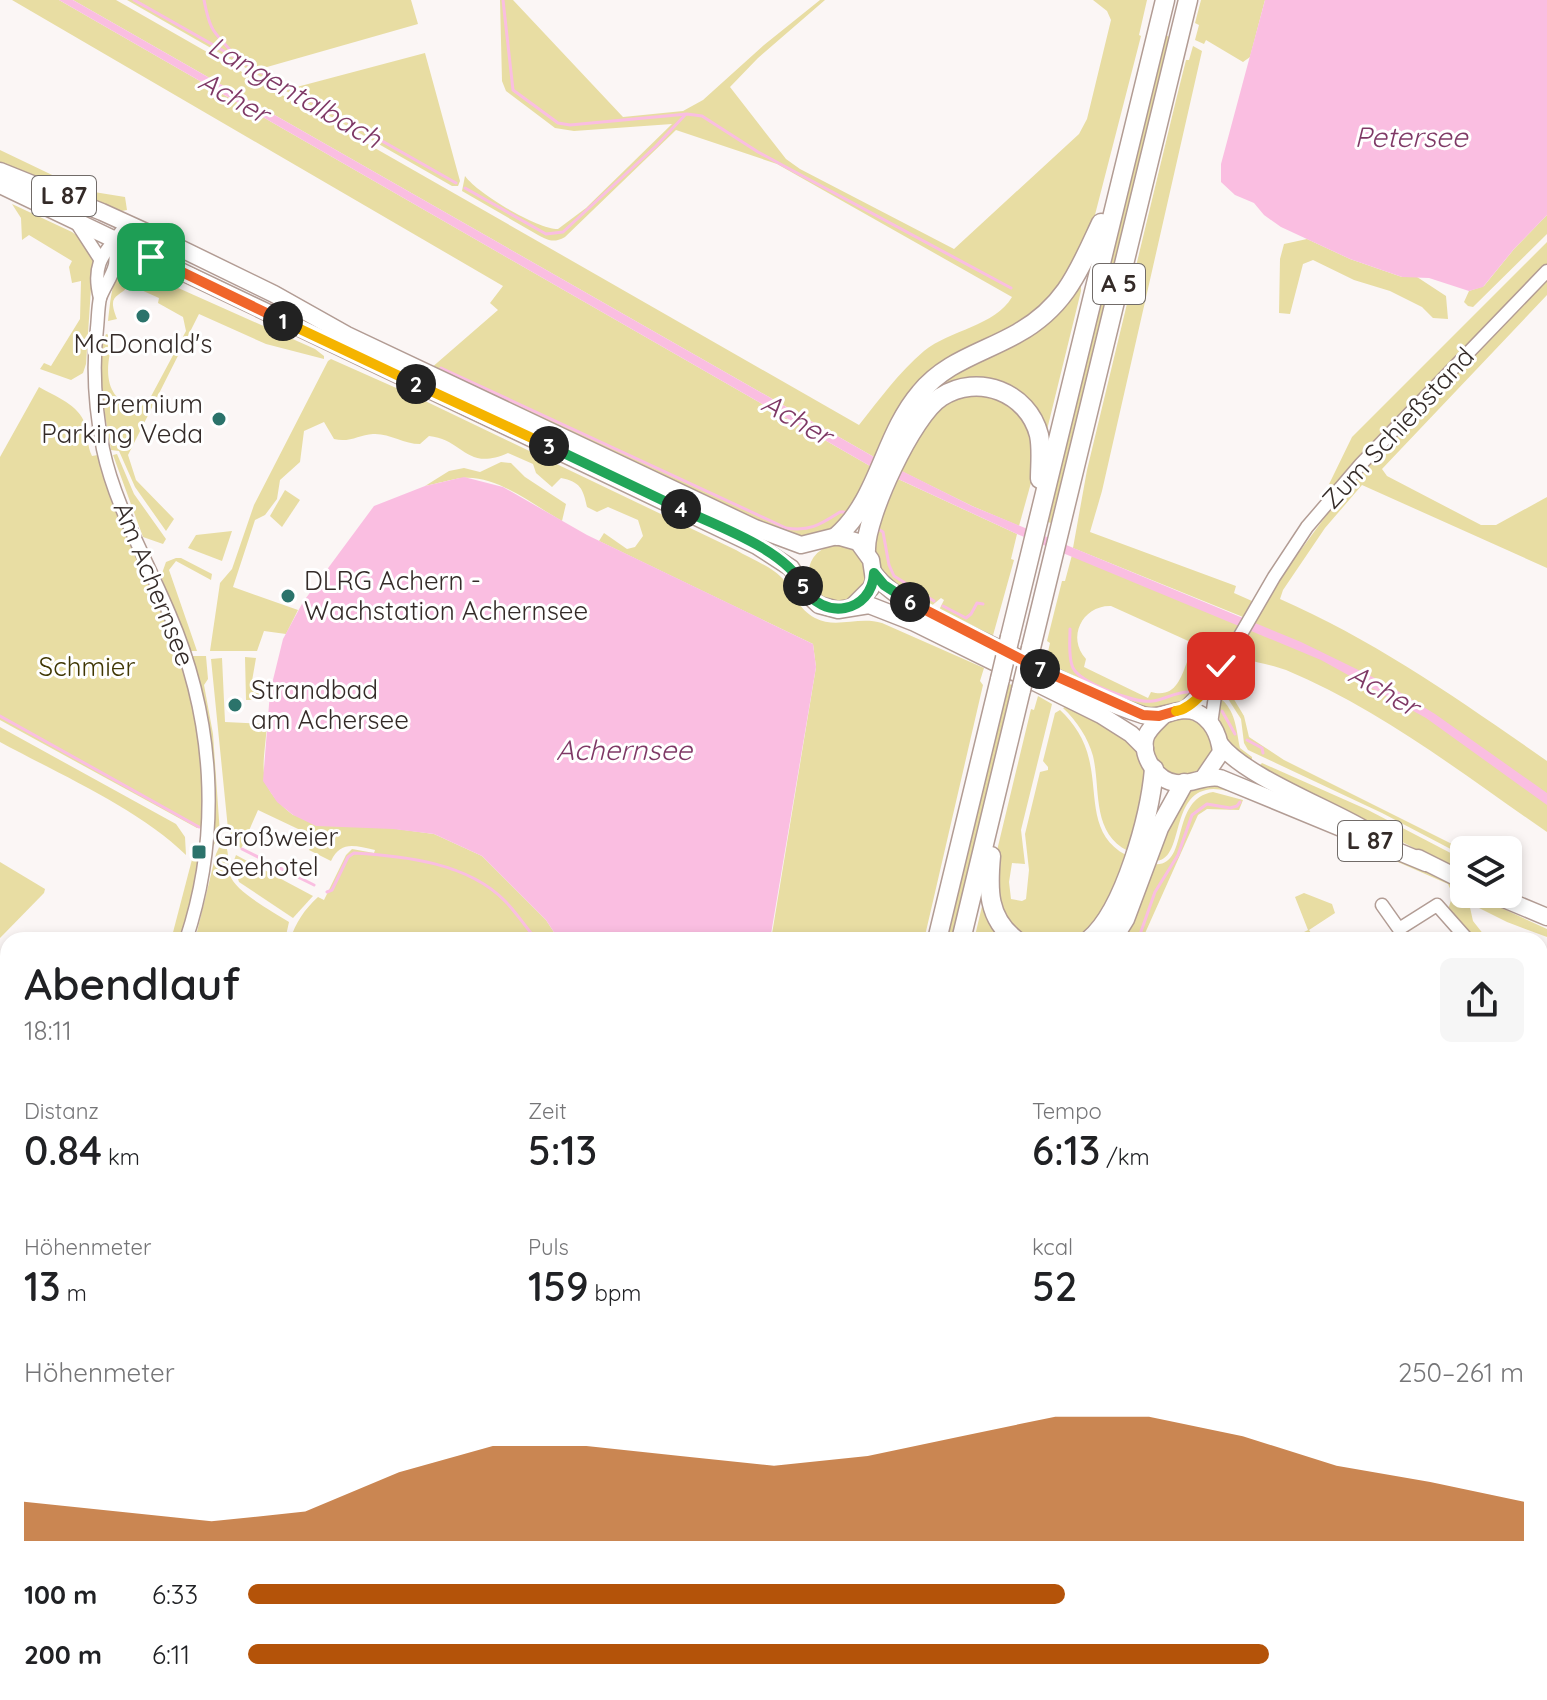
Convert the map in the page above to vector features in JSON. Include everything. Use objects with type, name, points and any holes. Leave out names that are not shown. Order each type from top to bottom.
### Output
[{"type":"highway","name":"A 5","points":[[939,932],[1165,0]]},
{"type":"highway","name":"A 5","points":[[963,932],[1188,0]]},
{"type":"highway","points":[[866,550],[879,484],[914,400],[935,376],[958,361],[1028,327],[1065,294],[1083,264],[1119,184]]},
{"type":"highway","points":[[894,452],[924,412],[941,396],[972,386],[1003,391],[1025,409],[1039,434],[1038,520]]},
{"type":"highway","points":[[837,536],[879,484]]},
{"type":"highway","points":[[1117,932],[1125,919],[1140,857],[1154,769]]},
{"type":"highway","points":[[1098,932],[1113,911],[1140,857],[1184,783]]},
{"type":"highway","points":[[996,794],[989,897],[997,919],[1009,932]]},
{"type":"main road","name":"L 87","points":[[0,171],[127,224],[262,288],[347,335],[657,483],[786,540],[801,545],[817,542]]},
{"type":"main road","name":"L 87","points":[[0,185],[744,540],[785,564],[802,583]]},
{"type":"main road","points":[[853,606],[873,585],[874,573],[866,550],[854,540],[837,536],[817,542],[806,560],[802,583],[810,598],[823,607],[838,610],[869,605],[930,630],[1101,715],[1131,734],[1145,748],[1154,769],[1166,780],[1184,783],[1204,777],[1220,756],[1220,744],[1211,724],[1197,713],[1183,710],[1164,715],[1143,715],[1072,684],[929,613],[889,588],[874,573]]},
{"type":"main road","points":[[1145,748],[1146,736],[1164,715]]},
{"type":"main road","name":"L 87","points":[[1220,744],[1233,758],[1249,768],[1450,874]]},
{"type":"main road","name":"L 87","points":[[1204,777],[1216,777],[1245,786],[1426,863]]},
{"type":"main road","points":[[1522,907],[1547,917]]},
{"type":"street","points":[[76,222],[100,259]]},
{"type":"street","name":"L 87","points":[[116,240],[127,224]]},
{"type":"street","points":[[100,298],[100,259],[108,245],[116,240]]},
{"type":"street","points":[[100,298],[115,264],[116,240]]},
{"type":"street","name":"Zum Schießstand","points":[[1219,672],[1307,527],[1361,464],[1547,271]]},
{"type":"street","name":"Am Achernsee","points":[[100,298],[94,385],[104,453],[117,493],[186,654],[202,713],[209,785],[206,842],[201,881],[188,932]]},
{"type":"street","points":[[1183,710],[1219,672]]},
{"type":"street","points":[[1211,724],[1219,672]]},
{"type":"street","points":[[1382,905],[1399,929],[1437,905],[1461,932]]},
{"type":"street","points":[[1513,908],[1547,924]]},
{"type":"green space","points":[[12,0],[59,0],[870,466],[863,481],[866,483],[852,508],[834,528],[800,537],[761,524],[430,369],[498,310],[490,303],[503,286]]},
{"type":"green space","points":[[73,0],[116,0],[859,425],[924,351],[995,315],[1012,297],[777,164],[676,130],[565,237],[558,240],[542,237],[462,191],[465,176],[508,209],[536,223],[558,229],[586,208],[672,124],[574,131],[555,128],[506,91],[502,81],[500,0],[513,0],[623,117],[683,111],[703,100],[764,45],[820,0],[825,0],[758,58],[730,87],[786,159],[954,249],[1079,134],[1087,119],[1111,20],[1107,11],[1093,0],[1147,0],[1141,36],[1088,242],[1049,305],[979,347],[883,441],[874,457]]},
{"type":"green space","points":[[127,0],[411,0],[418,24],[260,69],[293,88],[425,53],[460,181],[458,186],[452,186]]},
{"type":"green space","points":[[1201,0],[1265,0],[1250,57],[1243,62],[1206,40],[1204,44],[1195,40],[1199,25],[1195,23]]},
{"type":"green space","points":[[1166,35],[1169,37],[1051,523],[1048,522]]},
{"type":"green space","points":[[1193,46],[1202,51],[1090,532],[1236,586],[1234,593],[1252,601],[1243,617],[1073,548],[1087,470],[1186,60],[1189,60]]},
{"type":"green space","points":[[0,150],[71,184],[125,197],[127,210],[117,212],[0,165]]},
{"type":"green space","points":[[12,204],[72,232],[81,239],[93,258],[86,364],[83,373],[71,380],[40,369],[44,363],[51,366],[80,319],[81,281],[72,283],[69,267],[72,261],[29,235],[22,240],[21,218]]},
{"type":"green space","points":[[1547,215],[1547,234],[1473,307],[1468,306],[1464,302],[1469,291],[1484,286]]},
{"type":"green space","points":[[1307,239],[1350,259],[1402,277],[1417,277],[1446,296],[1448,319],[1433,318],[1422,307],[1390,291],[1354,280],[1313,260],[1303,264],[1290,314],[1279,313],[1280,259],[1284,244]]},
{"type":"green space","points":[[1547,242],[1547,295],[1382,469],[1387,476],[1481,525],[1496,525],[1547,497],[1547,568],[1362,485],[1325,528],[1280,599],[1384,653],[1547,761],[1547,832],[1453,766],[1355,704],[1286,670],[1245,659],[1237,664],[1229,691],[1244,716],[1249,737],[1284,760],[1450,843],[1450,849],[1248,750],[1244,743],[1241,719],[1221,688],[1234,654],[1245,653],[1246,648],[1240,647],[1272,589],[1356,475],[1315,513],[1352,437]]},
{"type":"green space","points":[[142,261],[138,268],[144,281],[167,283],[315,349],[324,356],[324,359],[266,344],[199,314],[128,455],[136,480],[174,519],[166,531],[135,487],[119,451],[111,450],[102,391],[101,360],[106,334],[115,337],[108,370],[112,390],[128,404],[140,407],[148,402],[186,331],[183,317],[158,303],[159,298],[130,285],[113,301],[117,319],[108,321],[116,277],[126,264]]},
{"type":"green space","points":[[1078,283],[1081,284],[1081,291],[1046,434],[988,382],[926,394]]},
{"type":"green space","points":[[331,359],[421,399],[736,550],[774,571],[784,580],[801,606],[815,618],[831,622],[882,623],[984,668],[980,681],[983,685],[926,932],[772,932],[816,667],[813,644],[599,541],[604,533],[627,549],[635,547],[643,536],[638,520],[608,507],[597,512],[587,507],[577,484],[561,478],[552,487],[536,473],[533,464],[508,453],[483,459],[440,438],[429,436],[420,444],[379,434],[339,440],[334,439],[324,422],[304,431],[300,462],[280,480],[277,499],[265,515],[255,520],[233,587],[298,610],[286,634],[264,631],[257,651],[210,651],[220,583],[232,569],[254,505]]},
{"type":"green space","name":"Schmier","points":[[39,387],[66,402],[82,417],[90,452],[92,456],[98,455],[186,668],[205,767],[202,827],[197,828],[0,720],[0,457]]},
{"type":"green space","points":[[996,393],[1031,425],[1034,472],[1019,526],[901,471],[912,439],[953,394]]},
{"type":"green space","points":[[117,454],[134,494],[166,539],[163,544],[143,537],[113,455]]},
{"type":"green space","points":[[501,462],[511,463],[525,477],[566,504],[562,521],[489,481],[463,478],[425,486],[449,471],[464,468],[480,472]]},
{"type":"green space","points":[[898,479],[1017,534],[1011,559],[1014,560],[992,639],[941,613],[944,600],[941,598],[930,607],[909,594],[893,582],[880,566],[872,542]]},
{"type":"green space","points":[[285,490],[300,500],[282,527],[270,516]]},
{"type":"green space","points":[[232,531],[222,561],[188,548],[196,535]]},
{"type":"green space","points":[[835,544],[856,553],[865,570],[867,586],[846,601],[833,602],[822,598],[814,591],[810,581],[809,570],[813,559],[821,550]]},
{"type":"green space","points":[[1072,555],[1239,625],[1229,642],[1222,638],[1219,644],[1224,650],[1217,654],[1111,606],[1092,611],[1080,624],[1078,641],[1086,659],[1084,667],[1148,698],[1151,692],[1171,690],[1182,676],[1187,662],[1202,670],[1205,676],[1190,699],[1151,709],[1121,700],[1045,665],[1050,643],[1047,641]]},
{"type":"green space","points":[[176,558],[212,574],[211,580],[176,561],[169,570],[197,651],[189,651],[161,576],[166,562]]},
{"type":"green space","points":[[190,656],[206,656],[208,679],[204,685],[213,734],[220,834],[211,850],[215,777],[209,727]]},
{"type":"green space","points":[[245,657],[256,658],[252,681],[261,684],[259,700],[246,700]]},
{"type":"green space","points":[[222,658],[225,722],[267,724],[264,775],[272,794],[293,815],[434,834],[482,856],[546,920],[554,932],[294,932],[318,897],[324,900],[346,855],[352,849],[374,853],[375,850],[344,847],[331,861],[309,850],[315,837],[258,810],[241,849],[228,829],[211,659]]},
{"type":"green space","points":[[1009,684],[1012,685],[953,932],[949,932]]},
{"type":"green space","points":[[1038,696],[1052,704],[1021,830],[1025,864],[1012,863],[1009,882],[1011,899],[1026,899],[1029,870],[1025,834],[1040,772],[1048,770],[1043,761],[1055,713],[1060,710],[1078,732],[1087,752],[1097,813],[1105,837],[1126,855],[1117,889],[1087,932],[1017,932],[1001,917],[994,863],[1031,709],[1034,710]]},
{"type":"green space","points":[[1220,698],[1232,715],[1240,748],[1252,757],[1252,763],[1225,736],[1220,719]]},
{"type":"green space","points":[[1067,706],[1111,728],[1136,747],[1148,777],[1128,851],[1116,843],[1103,822],[1093,756],[1081,730],[1063,708]]},
{"type":"green space","points":[[1177,718],[1193,721],[1203,728],[1215,755],[1203,767],[1189,774],[1166,771],[1156,758],[1150,740],[1167,722]]},
{"type":"green space","points":[[0,727],[176,824],[185,837],[186,855],[122,807],[0,742]]},
{"type":"green space","points":[[1262,763],[1368,810],[1450,853],[1450,867],[1258,767]]},
{"type":"green space","points":[[1217,784],[1238,793],[1210,789],[1195,795],[1187,804],[1170,851],[1164,858],[1155,861],[1156,848],[1187,793]]},
{"type":"green space","points":[[1213,792],[1243,800],[1239,810],[1207,809],[1198,815],[1146,932],[1123,932],[1154,864],[1165,862],[1172,855],[1184,819],[1199,797]]},
{"type":"green space","points":[[1270,806],[1416,866],[1450,883],[1450,888],[1448,884]]},
{"type":"green space","points":[[223,839],[233,881],[247,895],[289,922],[287,932],[197,932],[216,854]]},
{"type":"green space","points":[[195,848],[202,853],[182,932],[173,932]]},
{"type":"green space","points":[[236,855],[313,896],[293,918],[239,882],[233,863]]},
{"type":"green space","points":[[0,862],[45,889],[6,932],[0,932]]},
{"type":"green space","points":[[1304,893],[1332,904],[1335,913],[1309,930],[1310,932],[1304,932],[1308,930],[1295,897]]},
{"type":"green space","points":[[983,902],[1004,932],[976,932]]},
{"type":"green space","points":[[1450,903],[1450,908],[1470,908],[1473,921],[1482,932],[1469,932],[1448,909]]},
{"type":"green space","points":[[1479,908],[1501,908],[1547,929],[1547,932],[1534,932]]},
{"type":"water","name":"Acher","points":[[59,0],[73,0],[874,457],[972,506],[1301,642],[1383,682],[1435,714],[1547,793],[1547,805],[1426,718],[1321,660],[1017,534],[870,466]]},
{"type":"water","name":"Petersee","points":[[1265,0],[1547,0],[1547,215],[1483,287],[1469,291],[1429,278],[1402,277],[1350,259],[1281,227],[1254,203],[1235,195],[1221,182],[1221,164]]},
{"type":"water","name":"Achernsee","points":[[464,477],[503,487],[587,535],[813,644],[816,667],[771,932],[554,932],[546,920],[482,856],[434,834],[316,826],[293,815],[277,802],[263,781],[270,692],[283,639],[303,602],[374,506],[425,486]]},
{"type":"waterway","name":"Langentalbach","points":[[134,0],[456,183]]},
{"type":"waterway","points":[[204,0],[212,27],[236,57]]},
{"type":"waterway","points":[[503,0],[513,90],[558,123],[570,125],[687,114],[702,116],[758,152],[1011,288]]},
{"type":"waterway","name":"Langentalbach","points":[[465,188],[546,234],[563,232],[685,115]]},
{"type":"waterway","points":[[441,368],[786,528],[809,528],[844,512]]},
{"type":"waterway","points":[[878,529],[883,532],[894,576],[934,601]]},
{"type":"waterway","points":[[943,606],[966,618],[977,603],[983,604]]},
{"type":"waterway","points":[[1070,629],[1073,668],[1097,686],[1145,701],[1190,692]]},
{"type":"waterway","points":[[1222,711],[1235,734]]},
{"type":"waterway","points":[[0,716],[199,827]]},
{"type":"waterway","points":[[1247,740],[1262,748],[1263,753]]},
{"type":"waterway","points":[[1141,932],[1155,892],[1178,855],[1192,815],[1207,804],[1230,808],[1240,802]]},
{"type":"waterway","points":[[242,849],[314,885]]},
{"type":"waterway","points":[[327,892],[332,890],[348,857],[354,853],[414,859],[454,870],[490,888],[530,932]]},
{"type":"place","name":"McDonald's","points":[[143,316]]},
{"type":"place","name":"Premium Parking Veda","points":[[219,419]]},
{"type":"place","name":"DLRG Achern - Wachstation Achernsee","points":[[288,596]]},
{"type":"place","name":"Strandbad am Achersee","points":[[235,705]]},
{"type":"place","name":"Großweier Seehotel","points":[[199,852]]},
{"type":"route","points":[[151,257],[757,546],[791,568],[810,598],[823,607],[838,610],[853,606],[873,585],[874,573],[901,597],[929,613],[1085,691],[1147,716],[1183,710],[1219,672],[1221,666]]}]
